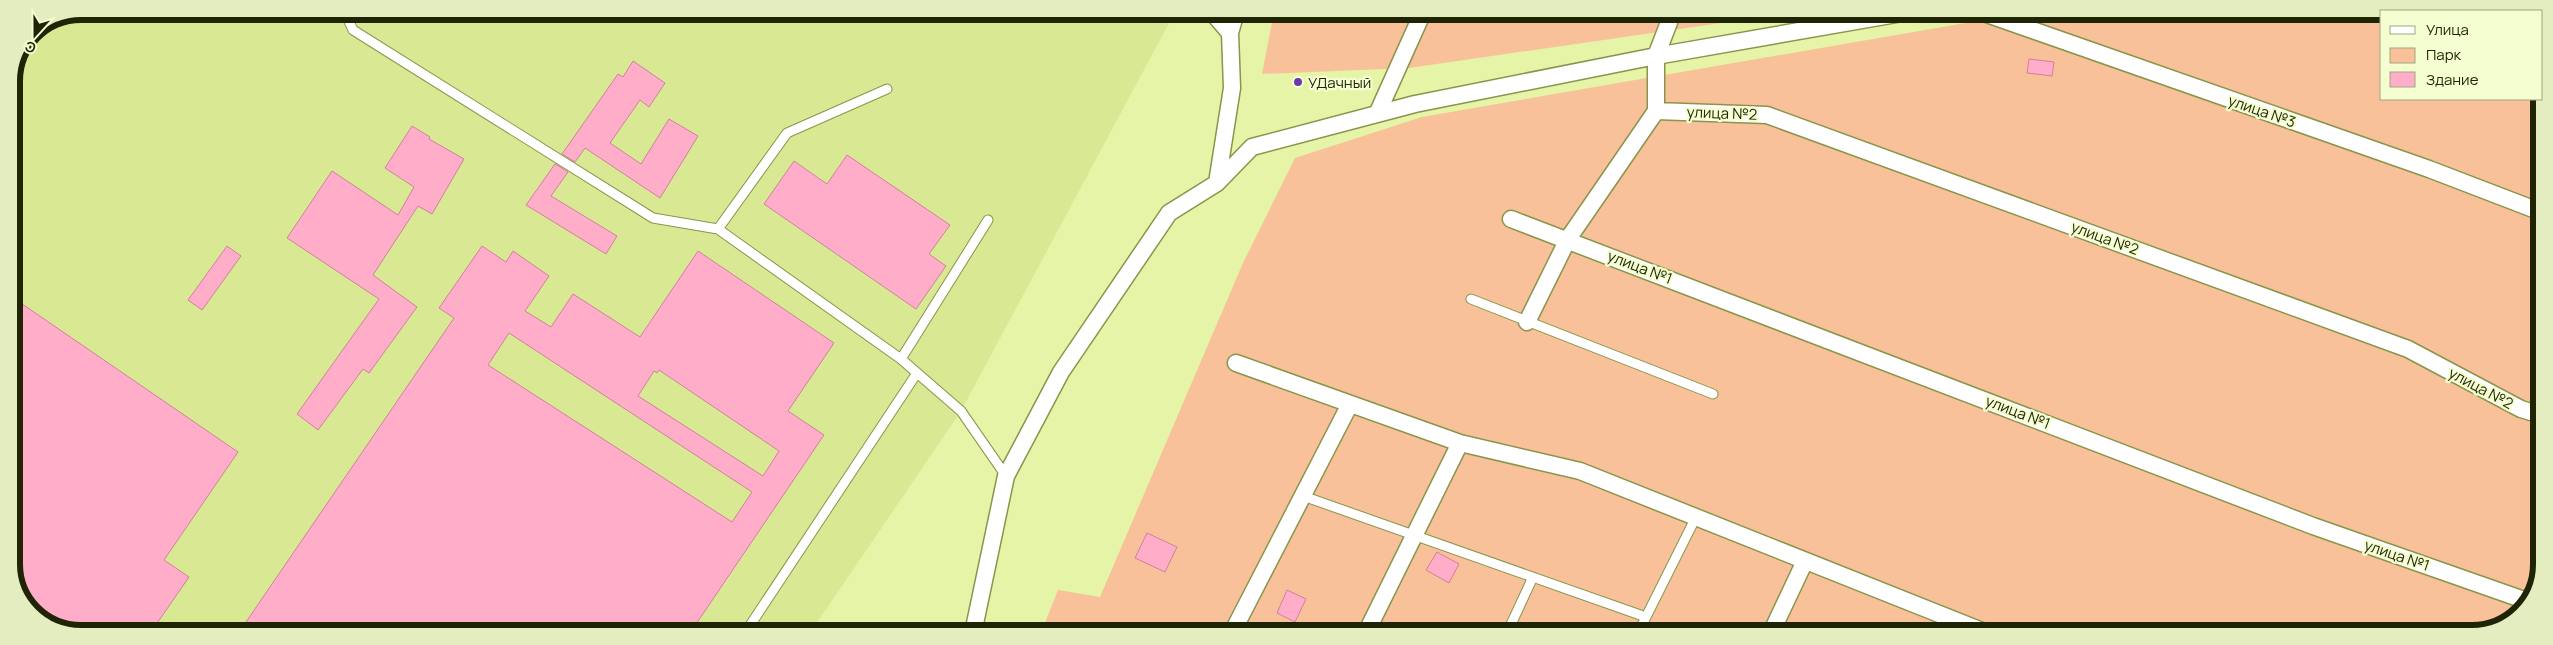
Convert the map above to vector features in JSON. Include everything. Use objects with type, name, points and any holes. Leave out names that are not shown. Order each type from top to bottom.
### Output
[{"type":"street","points":[[1219,20],[1230,33]]},
{"type":"street","points":[[1217,183],[1232,88],[1230,33],[1234,20]]},
{"type":"street","points":[[1378,112],[1419,20]]},
{"type":"street","points":[[1527,322],[1568,239],[1656,111],[1656,56],[1670,20]]},
{"type":"street","points":[[975,625],[1006,476],[1061,372],[1169,213],[1217,183],[1252,147],[1378,112],[1834,20]]},
{"type":"street","name":"улица №3","points":[[2005,20],[2429,169],[2533,209]]},
{"type":"street","name":"улица №2","points":[[1656,111],[1767,114],[2408,349],[2521,409],[2533,413]]},
{"type":"street","name":"улица №1","points":[[1511,219],[1568,239],[2313,526],[2522,599]]},
{"type":"street","points":[[1236,363],[1460,443],[1580,471],[1805,561],[1950,625]]},
{"type":"street","points":[[1236,625],[1350,404]]},
{"type":"street","points":[[1370,625],[1460,443]]},
{"type":"street","points":[[1775,625],[1805,561]]},
{"type":"lane","points":[[348,20],[353,30],[653,218],[718,229],[901,359],[961,411],[1006,476]]},
{"type":"lane","points":[[718,229],[787,133],[887,89]]},
{"type":"lane","points":[[901,359],[988,220]]},
{"type":"lane","points":[[1471,300],[1712,394]]},
{"type":"lane","points":[[751,625],[917,373]]},
{"type":"lane","points":[[1303,496],[1646,617]]},
{"type":"lane","points":[[1642,625],[1696,517]]},
{"type":"lane","points":[[1511,625],[1533,577]]},
{"type":"shaded area","points":[[80,20],[1171,20],[961,411],[815,625],[80,625],[57,620],[50,617],[30,598],[21,576],[20,568],[20,80],[25,57],[30,47],[47,30],[69,21]]},
{"type":"green space","points":[[1272,20],[1742,20],[1409,68],[1262,74]]},
{"type":"green space","points":[[1983,20],[2380,20],[2380,100],[2533,100],[2533,564],[2530,584],[2518,604],[2503,617],[2492,622],[2472,625],[1044,625],[1058,590],[1100,597],[1243,263],[1295,158],[1422,117]]},
{"type":"building","points":[[2029,59],[2054,62],[2052,76],[2027,73]]},
{"type":"building","points":[[633,61],[665,83],[649,107],[640,100],[610,143],[641,164],[669,119],[698,136],[660,198],[585,148],[575,162],[562,154],[618,74],[623,77]]},
{"type":"building","points":[[412,126],[430,137],[429,139],[464,159],[432,214],[418,206],[373,275],[417,307],[369,373],[363,369],[318,430],[297,414],[379,299],[287,238],[332,171],[398,215],[414,187],[385,168]]},
{"type":"building","points":[[847,155],[950,225],[929,254],[946,266],[916,309],[764,204],[794,161],[827,184]]},
{"type":"building","points":[[555,164],[568,172],[551,196],[617,236],[606,254],[526,205]]},
{"type":"building","points":[[227,246],[241,256],[202,310],[188,300]]},
{"type":"building","points":[[482,246],[506,262],[513,251],[549,276],[525,311],[551,327],[573,294],[640,337],[698,251],[834,343],[788,411],[824,435],[695,625],[250,625],[246,622],[454,318],[439,308]],"holes":[[[509,333],[752,492],[732,522],[488,365]],[[659,370],[779,451],[763,476],[638,396],[654,371],[657,373]]]},
{"type":"building","points":[[20,302],[238,452],[164,560],[189,577],[156,625],[69,624],[50,617],[30,598],[21,576],[20,568]]},
{"type":"building","points":[[1147,533],[1177,547],[1165,572],[1135,558]]},
{"type":"building","points":[[1437,552],[1459,564],[1449,583],[1426,570]]},
{"type":"building","points":[[1287,590],[1306,599],[1295,622],[1277,613]]},
{"type":"place","name":"УДачный","points":[[1298,82]]}]
